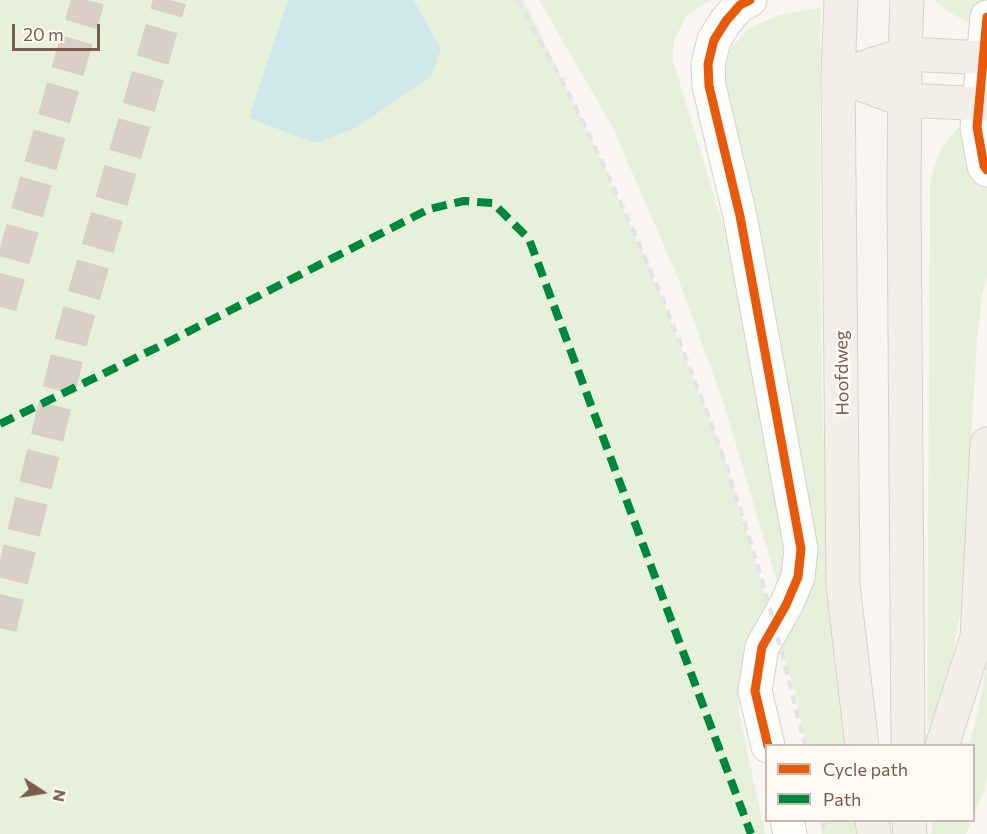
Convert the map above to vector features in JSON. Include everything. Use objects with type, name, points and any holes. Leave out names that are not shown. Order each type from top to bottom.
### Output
[{"type":"main road","name":"Hoofdweg","points":[[841,0],[838,76],[843,585],[862,744]]},
{"type":"main road","points":[[907,0],[904,100],[908,744]]},
{"type":"main road","points":[[838,76],[905,54],[985,58]]},
{"type":"main road","points":[[838,76],[904,100],[983,104]]},
{"type":"main road","points":[[943,744],[977,637],[987,444]]},
{"type":"street","points":[[750,0],[740,5],[726,21],[714,40],[708,64],[709,86],[740,216],[801,549],[798,577],[762,647],[755,691],[768,744]]},
{"type":"street","points":[[987,17],[983,104],[977,127],[984,166],[987,170]]},
{"type":"green space","points":[[0,0],[288,0],[249,118],[441,49],[414,0],[524,0],[594,145],[651,272],[724,456],[769,608],[741,677],[738,694],[739,712],[765,834],[0,834]]},
{"type":"green space","points":[[539,0],[711,0],[686,16],[674,41],[673,61],[737,271],[791,536],[780,593],[724,404],[678,278],[612,126]]},
{"type":"green space","points":[[982,0],[979,25],[952,14],[935,1]]},
{"type":"green space","points":[[821,8],[822,416],[850,744],[805,744],[796,694],[779,639],[799,595],[721,76],[730,49],[750,28],[778,15]]},
{"type":"green space","points":[[967,122],[987,187],[987,277],[982,294],[977,340],[961,609],[948,679],[927,732],[930,184],[935,165],[946,142]]},
{"type":"green space","points":[[987,660],[987,773],[985,787],[975,813],[975,744],[954,744],[954,742],[970,742]]},
{"type":"green space","points":[[820,822],[857,822],[859,834],[822,834]]},
{"type":"green space","points":[[934,822],[972,822],[966,834],[931,834]]},
{"type":"water","points":[[288,0],[414,0],[441,49],[431,76],[356,128],[315,143],[249,118]]},
{"type":"tunnel","points":[[0,307],[88,0]]},
{"type":"tunnel","points":[[0,628],[73,333],[170,0]]},
{"type":"railway","points":[[517,0],[559,75],[602,162],[642,251],[697,387],[728,471],[752,549],[775,627],[804,744]]},
{"type":"railway","points":[[822,822],[825,834]]},
{"type":"marked path","points":[[0,424],[158,347],[429,209],[464,201],[493,203],[529,239],[751,834]]},
{"type":"cycle path","points":[[750,0],[740,5],[726,21],[714,40],[708,64],[709,86],[740,216],[801,549],[798,577],[786,605],[762,647],[755,691],[768,744]]},
{"type":"cycle path","points":[[987,17],[977,127],[984,166],[987,170]]}]
